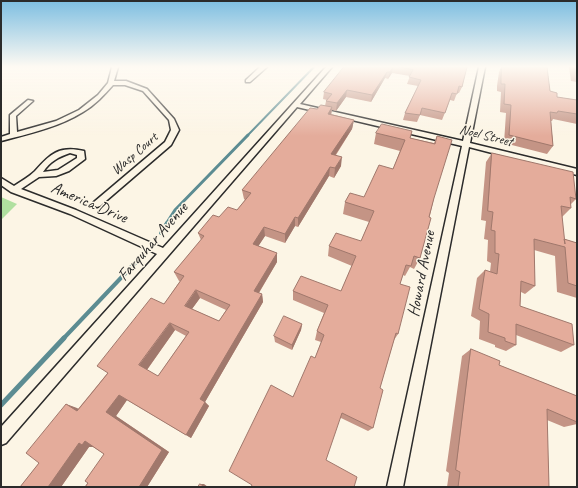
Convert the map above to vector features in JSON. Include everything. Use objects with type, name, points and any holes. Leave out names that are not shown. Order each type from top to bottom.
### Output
[{"type":"street","points":[[1,139],[58,122],[81,111],[106,90]]},
{"type":"street","name":"Wasp Court","points":[[98,204],[168,143],[174,130],[172,120],[144,90]]},
{"type":"street","name":"Farquhar Avenue","points":[[1,438],[309,90]]},
{"type":"street","name":"Howard Avenue","points":[[395,487],[477,90]]},
{"type":"street","points":[[14,135],[13,115],[30,101]]},
{"type":"street","name":"Noel Street","points":[[295,105],[465,144],[577,172]]},
{"type":"street","points":[[14,190],[37,174],[44,164],[56,156],[70,151],[81,153],[81,159],[72,167],[57,174],[37,174]]},
{"type":"street","name":"America Drive","points":[[1,180],[14,190],[73,212],[165,253]]},
{"type":"green space","points":[[1,197],[17,204],[1,220]]},
{"type":"building","points":[[326,90],[375,90],[372,95],[347,90],[337,103],[326,101],[332,94],[324,92]]},
{"type":"building","points":[[416,90],[458,90],[457,94],[452,93],[445,113],[422,108],[420,115],[405,113]]},
{"type":"building","points":[[505,90],[550,90],[557,93],[557,97],[577,100],[577,114],[558,111],[557,113],[550,112],[553,146],[509,135],[511,105],[504,104]]},
{"type":"building","points":[[321,105],[332,107],[328,114],[354,120],[331,154],[342,157],[335,168],[330,167],[298,218],[295,217],[285,234],[264,227],[253,244],[277,253],[254,291],[262,294],[200,399],[205,402],[186,435],[119,395],[106,412],[162,450],[139,487],[85,487],[88,483],[85,481],[104,454],[85,441],[82,445],[79,443],[48,487],[20,487],[39,463],[26,453],[66,404],[77,411],[108,373],[97,366],[151,298],[164,304],[184,276],[174,272],[204,236],[198,233],[213,215],[219,217],[228,207],[237,210],[251,193],[242,190],[310,108],[317,109]],"holes":[[[196,290],[230,305],[219,321],[185,306]],[[170,323],[189,332],[158,376],[139,365]]]},
{"type":"building","points":[[382,124],[412,131],[410,138],[435,144],[437,136],[452,140],[434,198],[429,217],[431,218],[420,258],[414,256],[411,266],[406,265],[400,284],[410,287],[398,334],[396,333],[380,388],[383,390],[373,428],[342,413],[326,460],[357,477],[354,487],[251,487],[252,485],[229,471],[271,385],[293,397],[311,356],[315,358],[324,335],[317,331],[328,305],[293,291],[301,276],[341,291],[356,256],[329,246],[336,233],[361,241],[374,211],[345,202],[350,193],[364,197],[379,165],[393,169],[405,140],[376,133]]},
{"type":"building","points":[[492,153],[573,172],[576,199],[570,197],[571,208],[561,206],[564,239],[577,243],[577,286],[568,283],[565,247],[534,239],[535,286],[521,281],[520,306],[572,324],[574,345],[516,324],[516,345],[505,341],[505,338],[488,332],[489,314],[479,309],[485,270],[497,274],[499,254],[495,253],[495,231],[491,230],[493,212],[488,211]]},
{"type":"building","points":[[284,316],[302,324],[292,345],[274,336]]},
{"type":"building","points":[[471,349],[500,361],[499,365],[577,396],[577,422],[547,409],[549,487],[458,487],[460,472],[456,470]]},
{"type":"building","points":[[200,484],[205,487],[198,487]]},
{"type":"waterway","points":[[247,136],[292,90]]},
{"type":"waterway","points":[[166,224],[175,210],[248,135]]},
{"type":"waterway","points":[[161,233],[167,223]]},
{"type":"waterway","points":[[63,339],[136,262]]},
{"type":"waterway","points":[[1,405],[64,338]]}]
